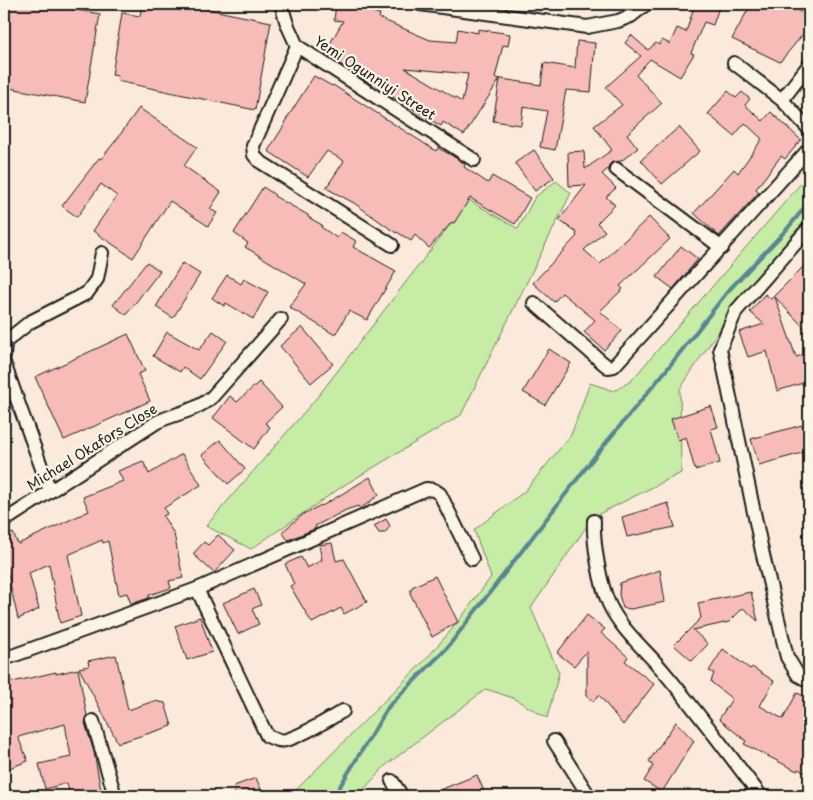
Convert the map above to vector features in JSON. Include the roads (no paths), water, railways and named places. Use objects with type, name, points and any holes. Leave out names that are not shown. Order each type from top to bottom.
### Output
[{"type":"street","name":"Yemi Ogunniyi Street","points":[[281,4],[287,24],[297,46],[474,160]]},
{"type":"street","points":[[420,4],[587,27],[618,21],[630,16],[646,4]]},
{"type":"street","points":[[297,46],[253,146],[254,155],[259,161],[392,244]]},
{"type":"street","points":[[734,63],[782,100],[809,129]]},
{"type":"street","points":[[782,100],[809,65]]},
{"type":"street","points":[[534,302],[603,364],[608,367],[614,366],[809,149]]},
{"type":"street","points":[[616,169],[722,248]]},
{"type":"street","points":[[809,228],[736,311],[720,349],[762,550],[787,656],[798,675],[809,681]]},
{"type":"street","points":[[4,356],[5,342],[30,322],[87,293],[97,279],[102,253]]},
{"type":"street","name":"Michael Okafors Close","points":[[4,521],[157,422],[203,405],[282,319]]},
{"type":"street","points":[[4,363],[50,491]]},
{"type":"street","points":[[4,659],[197,588],[426,489],[434,490],[440,494],[472,559]]},
{"type":"street","points":[[594,521],[597,560],[608,602],[618,620],[665,673],[761,796]]},
{"type":"street","points":[[197,588],[267,736],[275,740],[285,741],[318,726],[344,711]]},
{"type":"street","points":[[94,722],[115,796]]},
{"type":"street","points":[[554,742],[589,796]]},
{"type":"street","points":[[392,781],[402,796]]},
{"type":"waterway","points":[[334,796],[389,706],[447,648],[595,456],[668,368],[728,291],[787,229],[809,202]]}]
